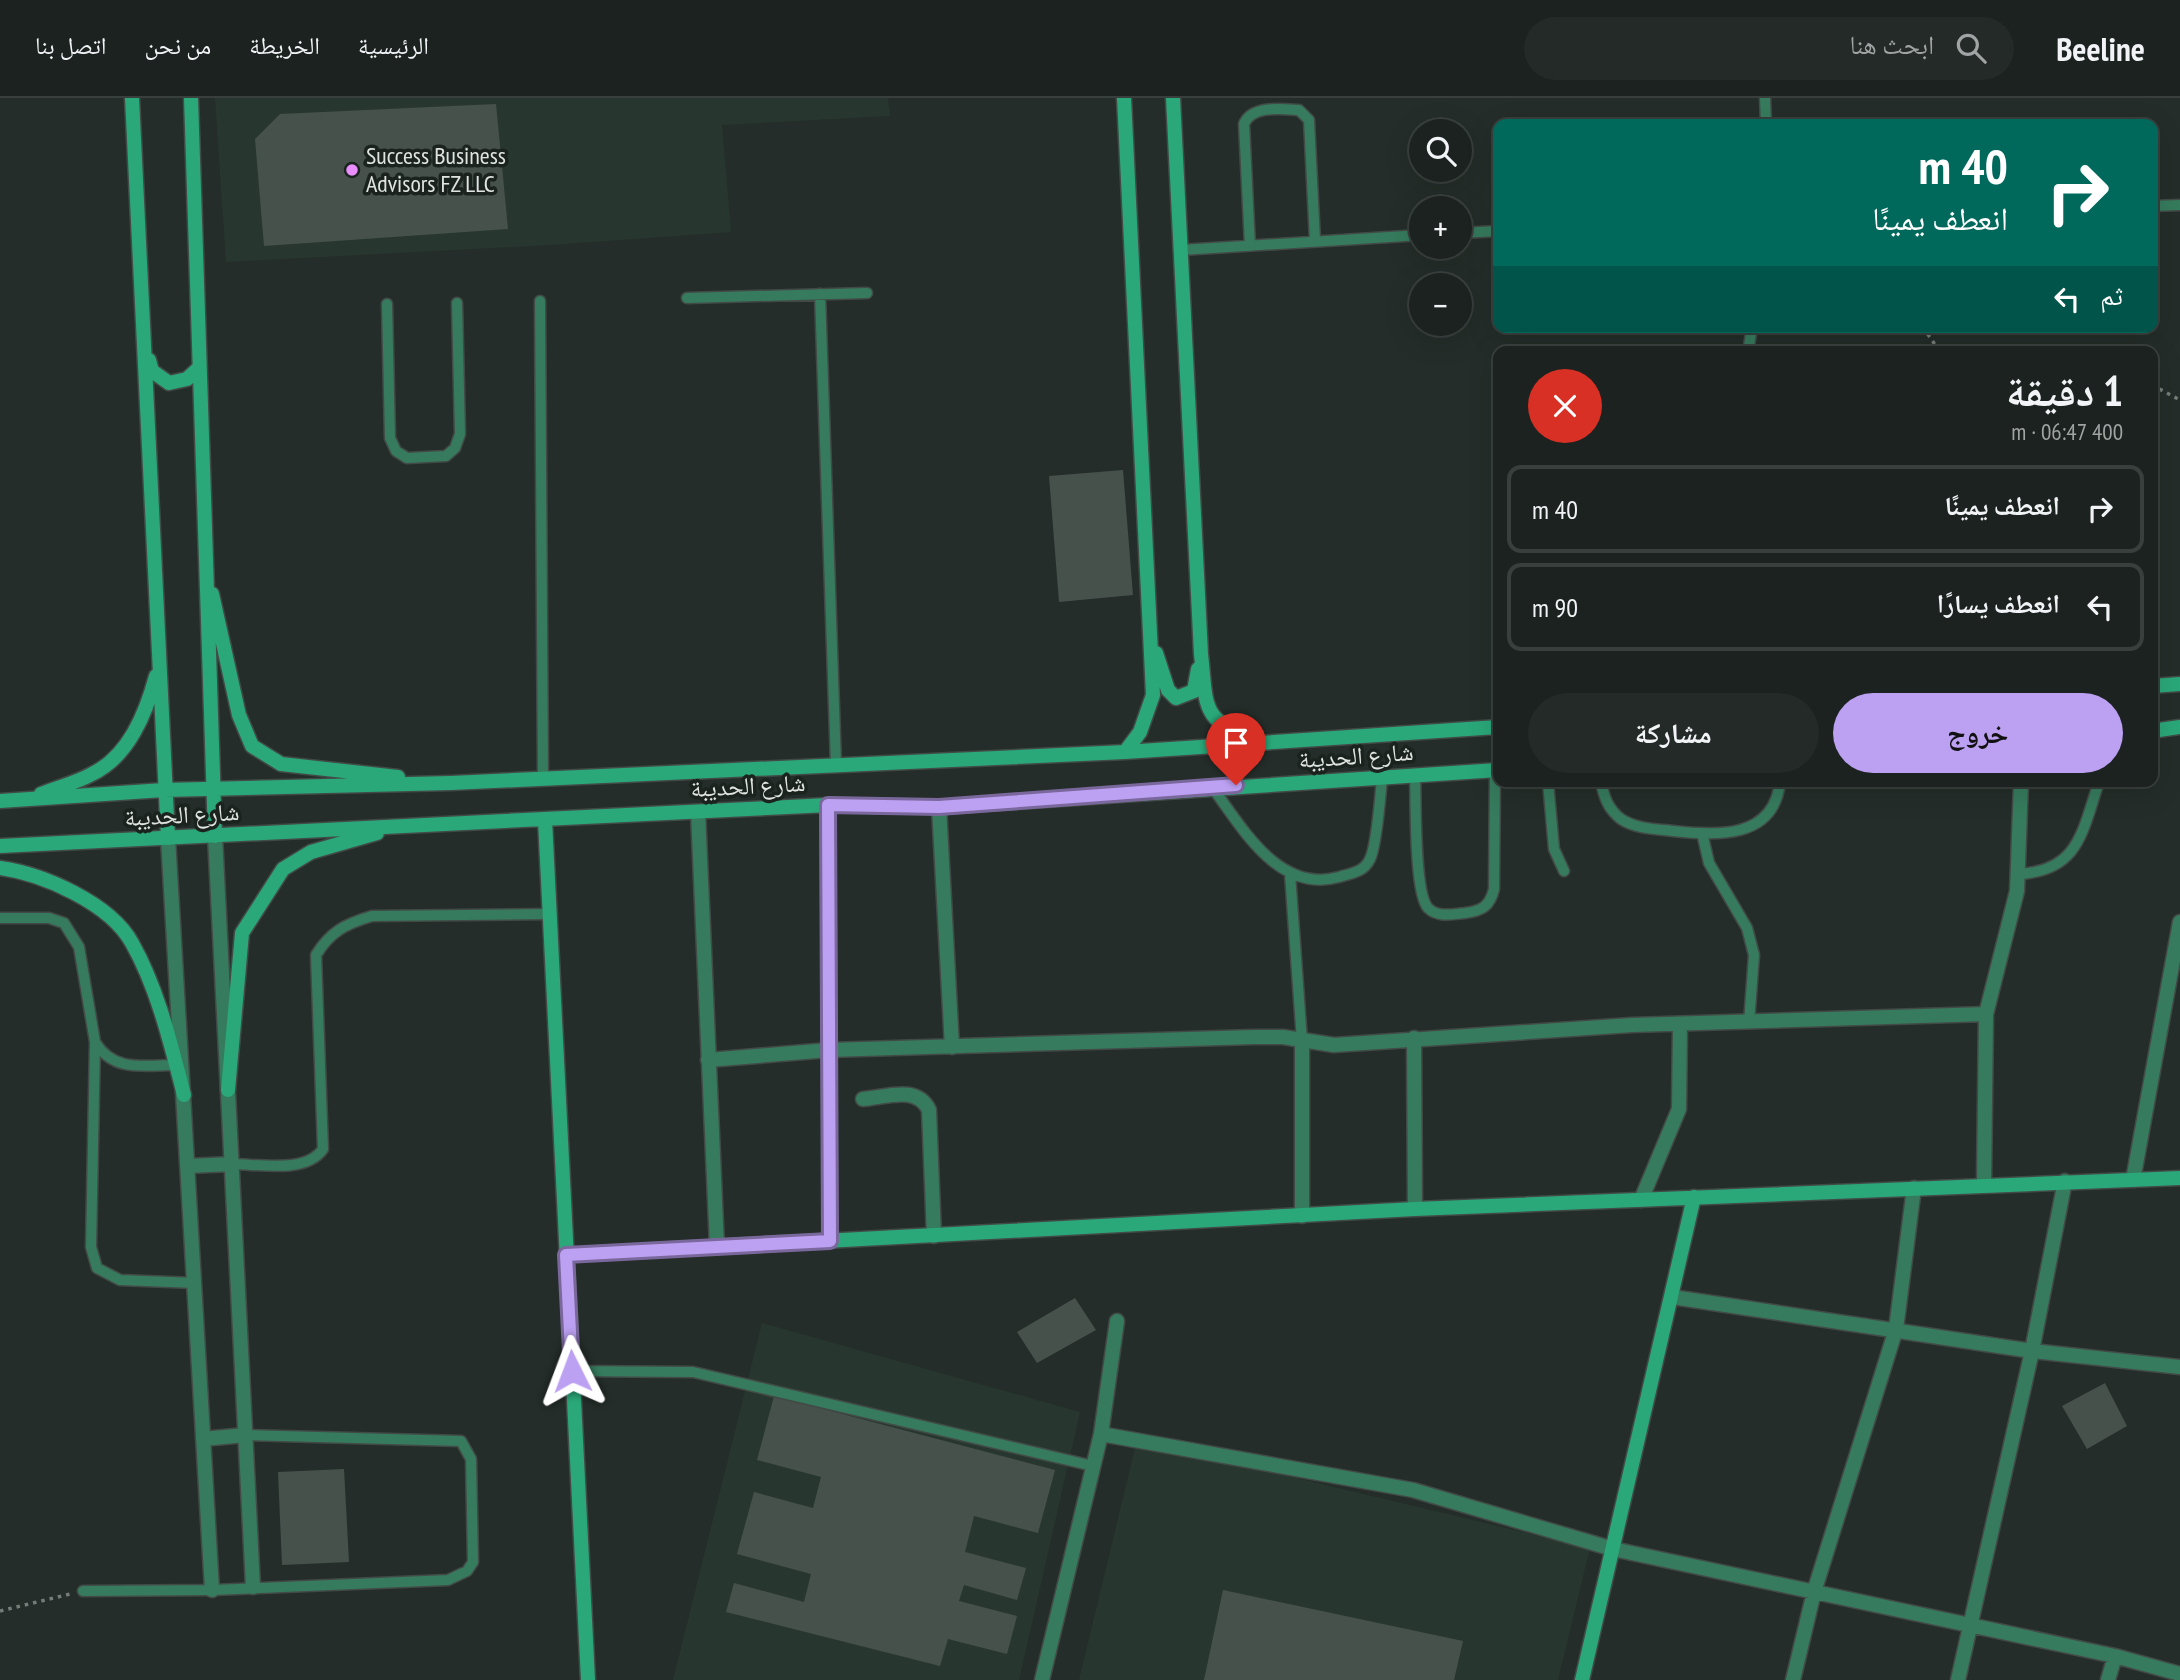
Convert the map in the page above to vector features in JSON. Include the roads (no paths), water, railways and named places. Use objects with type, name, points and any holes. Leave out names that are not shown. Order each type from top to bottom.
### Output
[{"type":"main road","points":[[132,98],[168,838]]},
{"type":"main road","points":[[191,98],[203,553],[215,836]]},
{"type":"main road","points":[[1124,98],[1153,695],[1140,732],[1125,752]]},
{"type":"main road","points":[[1173,98],[1201,654],[1210,713],[1230,731],[1266,742]]},
{"type":"main road","points":[[144,342],[152,371],[160,380],[179,382],[199,368]]},
{"type":"main road","points":[[203,553],[239,715],[252,746],[281,764],[451,783]]},
{"type":"main road","points":[[1149,629],[1168,690],[1176,698],[1194,691],[1201,654]]},
{"type":"main road","points":[[24,800],[94,774],[126,746],[147,709],[160,661]]},
{"type":"main road","points":[[2158,686],[2180,684]]},
{"type":"main road","name":"شارع الحديبة","points":[[0,801],[164,790],[451,783],[1125,752],[1493,727]]},
{"type":"main road","points":[[2158,730],[2180,727]]},
{"type":"main road","name":"شارع الحديبة","points":[[0,846],[828,805],[939,807],[1212,786],[1382,779],[1415,774],[1493,770]]},
{"type":"main road","points":[[545,820],[587,1680]]},
{"type":"main road","points":[[228,1090],[242,933],[283,869],[311,852],[398,827]]},
{"type":"main road","points":[[0,868],[23,871],[72,892],[104,913],[131,941],[166,1025],[184,1095]]},
{"type":"main road","points":[[566,1255],[1415,1209],[2180,1178]]},
{"type":"main road","points":[[1582,1680],[1694,1197]]},
{"type":"street","points":[[1984,1184],[1986,1014],[2014,912],[2021,787]]},
{"type":"street","points":[[828,805],[830,1241]]},
{"type":"street","points":[[939,807],[952,1046]]},
{"type":"street","points":[[698,812],[717,1247]]},
{"type":"street","points":[[215,836],[253,1587]]},
{"type":"street","points":[[168,838],[212,1590]]},
{"type":"street","points":[[2133,1180],[2180,922]]},
{"type":"street","points":[[708,1060],[829,1050],[1254,1037],[1334,1045],[1632,1025],[1680,1026],[1986,1014]]},
{"type":"street","points":[[1641,1200],[1679,1109],[1680,1026]]},
{"type":"street","points":[[1414,1038],[1415,1209]]},
{"type":"street","points":[[1302,1041],[1302,1216]]},
{"type":"street","points":[[863,1099],[915,1094],[923,1099],[929,1110],[934,1236]]},
{"type":"street","points":[[188,1166],[232,1164]]},
{"type":"street","points":[[1958,1680],[2032,1351],[2065,1181]]},
{"type":"street","points":[[1793,1680],[1814,1592],[1896,1329],[1914,1188]]},
{"type":"street","points":[[1672,1297],[2032,1351],[2180,1367]]},
{"type":"street","points":[[1042,1680],[1101,1434],[1117,1321]]},
{"type":"street","points":[[1101,1434],[1413,1490],[1614,1549],[2115,1656],[2180,1674]]},
{"type":"street","points":[[203,1439],[245,1435]]},
{"type":"street","points":[[2108,1680],[2115,1656]]},
{"type":"lane","points":[[1765,98],[1766,119]]},
{"type":"lane","points":[[1250,246],[1244,124],[1250,115],[1260,111],[1299,110],[1309,120],[1315,241]]},
{"type":"lane","points":[[2158,206],[2180,205]]},
{"type":"lane","points":[[1472,232],[1493,231]]},
{"type":"lane","points":[[1181,250],[1409,236]]},
{"type":"lane","points":[[687,298],[867,293]]},
{"type":"lane","points":[[820,294],[836,765]]},
{"type":"lane","points":[[540,301],[543,778]]},
{"type":"lane","points":[[387,304],[390,438],[396,451],[407,458],[446,456],[455,449],[460,435],[457,303]]},
{"type":"lane","points":[[1415,774],[1420,889],[1428,908],[1440,915],[1479,912],[1491,902],[1494,888],[1497,787]]},
{"type":"lane","points":[[1212,786],[1262,853],[1290,874],[1331,879],[1360,871],[1371,858],[1382,779]]},
{"type":"lane","points":[[1548,787],[1554,849],[1564,871]]},
{"type":"lane","points":[[1602,787],[1604,800],[1621,819],[1641,828],[1702,833],[1741,832],[1767,816],[1778,798],[1779,787]]},
{"type":"lane","points":[[2018,874],[2041,873],[2059,865],[2080,838],[2097,787]]},
{"type":"lane","points":[[1702,833],[1709,863],[1747,928],[1754,955],[1749,1023]]},
{"type":"lane","points":[[1290,874],[1302,1041]]},
{"type":"lane","points":[[232,1164],[301,1164],[316,1158],[323,1149],[316,955],[327,936],[347,923],[372,916],[549,914]]},
{"type":"lane","points":[[0,918],[49,918],[64,923],[79,947],[95,1042],[91,1247],[97,1268],[120,1280],[195,1283]]},
{"type":"lane","points":[[95,1042],[102,1054],[117,1064],[177,1065]]},
{"type":"lane","points":[[572,1371],[693,1372],[1093,1466]]},
{"type":"lane","points":[[83,1591],[212,1590],[448,1580],[459,1576],[473,1562],[471,1459],[461,1441],[245,1435]]},
{"type":"place","name":"Success Business Advisors FZ LLC","points":[[352,170]]}]
